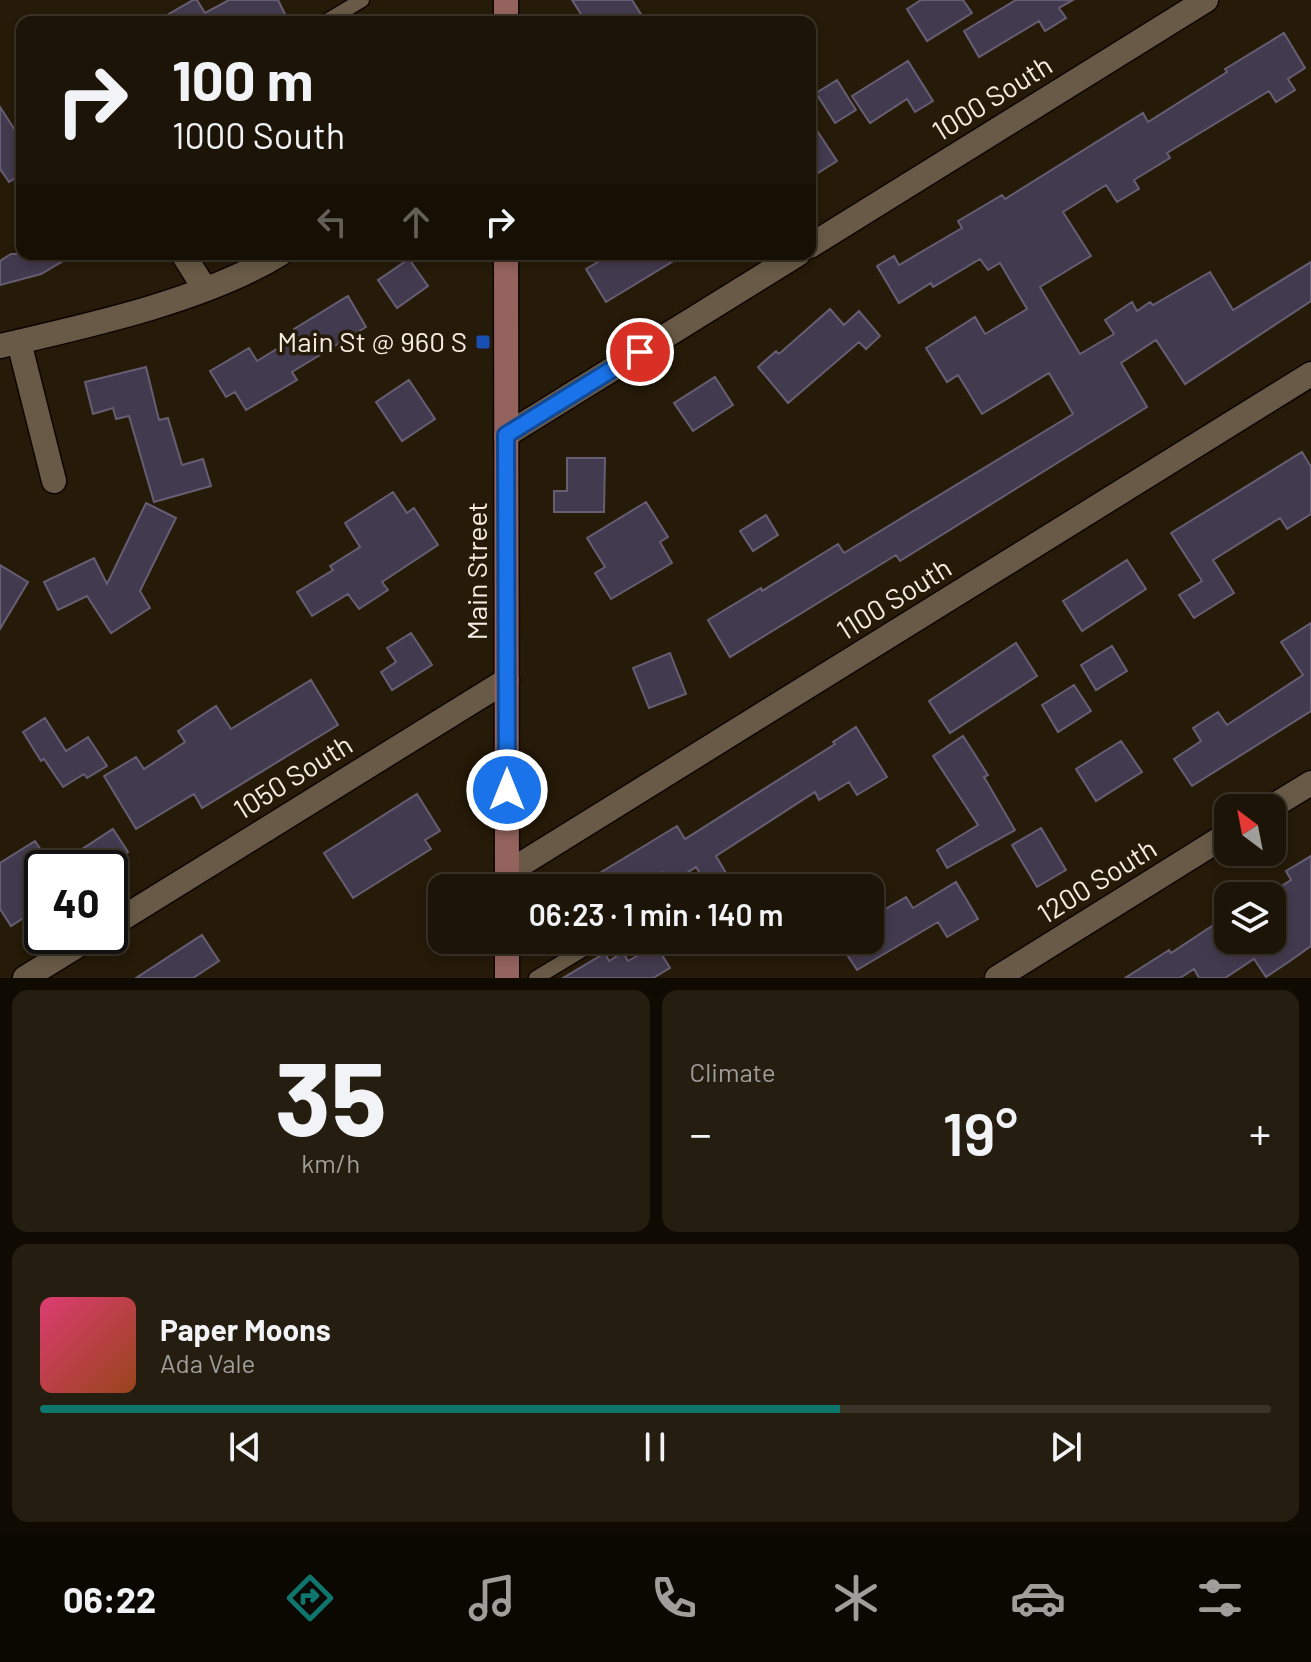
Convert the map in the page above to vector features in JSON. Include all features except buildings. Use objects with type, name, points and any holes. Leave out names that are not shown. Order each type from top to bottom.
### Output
[{"type":"street","name":"1000 South","points":[[816,242],[1206,0]]},
{"type":"street","points":[[187,260],[205,289]]},
{"type":"street","points":[[54,481],[9,344],[205,289],[268,260]]},
{"type":"street","name":"Main Street","points":[[506,260],[507,874]]},
{"type":"street","points":[[506,435],[788,260]]},
{"type":"street","name":"1100 South","points":[[518,874],[1311,374]]},
{"type":"street","name":"1050 South","points":[[128,915],[507,680]]},
{"type":"street","points":[[1286,798],[1311,783]]},
{"type":"street","name":"1200 South","points":[[997,978],[1214,843]]},
{"type":"street","points":[[25,978],[64,954]]},
{"type":"street","points":[[507,954],[507,978]]},
{"type":"lane","points":[[335,16],[362,0]]},
{"type":"lane","points":[[536,978],[576,954]]},
{"type":"place","name":"Main St @ 960 S","points":[[483,342]]},
{"type":"route","points":[[507,790],[506,435],[640,352]]}]
